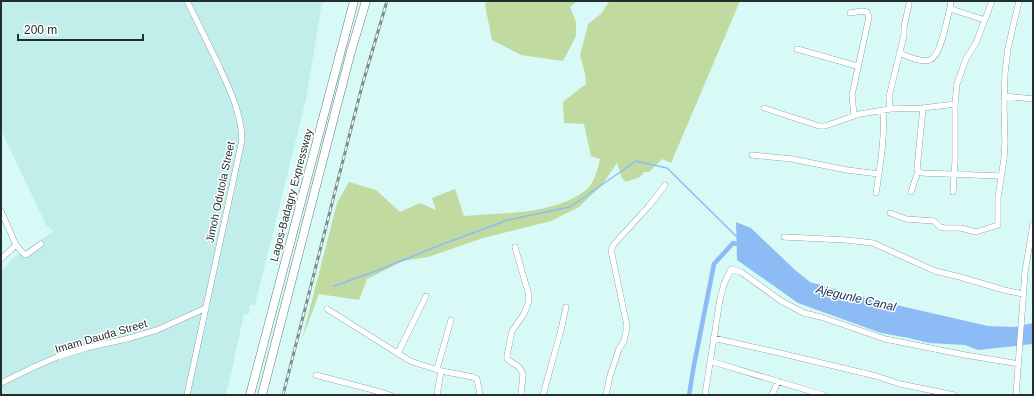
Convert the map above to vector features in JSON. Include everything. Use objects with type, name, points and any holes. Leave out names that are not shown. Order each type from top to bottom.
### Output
[{"type":"highway","name":"Lagos-Badagry Expressway","points":[[250,395],[354,1]]},
{"type":"highway","name":"Lagos-Badagry Expressway","points":[[262,395],[350,55],[366,1]]},
{"type":"street","name":"Jimoh Odutola Street","points":[[187,1],[226,80],[234,100],[242,131],[242,140],[187,395]]},
{"type":"street","points":[[899,53],[923,60],[933,58],[939,49],[951,1]]},
{"type":"street","points":[[953,192],[955,104],[961,72],[966,58],[976,43],[992,1]]},
{"type":"street","points":[[890,213],[906,219],[934,221],[940,227],[961,228],[976,232],[998,225],[998,197],[1005,143],[1004,96],[1008,48],[1019,1]]},
{"type":"street","points":[[890,109],[889,97],[904,35],[904,26],[909,4]]},
{"type":"street","points":[[950,8],[985,20]]},
{"type":"street","points":[[850,13],[862,11],[867,12],[868,17],[866,33],[857,66],[852,95],[854,116]]},
{"type":"street","points":[[797,49],[857,66]]},
{"type":"street","points":[[1004,96],[1033,99]]},
{"type":"street","points":[[764,108],[819,126],[825,126],[854,116],[890,109],[923,108],[955,104]]},
{"type":"street","points":[[911,192],[918,172],[923,108]]},
{"type":"street","points":[[876,193],[879,174],[883,111]]},
{"type":"street","points":[[752,155],[792,159],[847,170],[879,174]]},
{"type":"street","points":[[918,172],[1000,176]]},
{"type":"street","points":[[606,395],[610,376],[619,349],[624,341],[627,326],[611,250],[614,244],[649,206],[665,185]]},
{"type":"street","points":[[1,211],[16,245],[24,254],[27,254],[41,244]]},
{"type":"street","points":[[1016,395],[1025,272],[1033,228]]},
{"type":"street","points":[[784,237],[873,243],[935,271],[1023,294]]},
{"type":"street","points":[[1,259],[16,245]]},
{"type":"street","points":[[515,247],[528,292],[529,301],[524,314],[512,331],[507,359],[519,367],[523,374],[521,395]]},
{"type":"street","points":[[704,395],[720,299],[724,284],[731,269],[741,272],[781,301],[804,314],[821,317],[885,339],[965,355],[1019,363]]},
{"type":"street","points":[[1025,272],[1033,273]]},
{"type":"street","points":[[398,353],[426,296]]},
{"type":"street","points":[[543,395],[566,307]]},
{"type":"street","name":"Imam Dauda Street","points":[[1,383],[57,358],[86,348],[157,330],[206,308]]},
{"type":"street","points":[[327,309],[410,360],[439,370],[473,376],[477,379],[480,395]]},
{"type":"street","points":[[437,395],[439,370],[451,320]]},
{"type":"street","points":[[713,338],[800,357],[876,376],[900,384],[954,395]]},
{"type":"street","points":[[710,361],[823,395]]},
{"type":"street","points":[[316,375],[339,382],[367,387],[390,395]]},
{"type":"street","points":[[772,395],[778,381]]},
{"type":"shaded area","points":[[1,1],[330,1],[322,3],[306,99],[255,305],[250,305],[249,314],[244,314],[225,395],[1,395],[1,272],[13,258],[54,231],[46,225],[1,130]]},
{"type":"green space","points":[[487,1],[577,1],[570,7],[576,22],[576,36],[563,61],[521,55],[492,40],[485,5]]},
{"type":"green space","points":[[609,1],[740,1],[671,163],[662,159],[649,172],[644,172],[640,177],[626,182],[622,178],[617,163],[602,185],[579,207],[551,221],[483,238],[428,257],[403,261],[367,279],[359,300],[319,294],[302,339],[337,203],[349,182],[376,190],[400,212],[420,203],[436,210],[432,198],[455,189],[464,216],[511,213],[543,208],[559,204],[573,198],[589,187],[595,176],[600,159],[591,156],[584,124],[564,123],[563,102],[586,84],[585,73],[580,56],[588,24],[602,13]]},
{"type":"water","points":[[736,222],[751,228],[794,269],[810,282],[870,299],[988,326],[1015,327],[1033,323],[1033,344],[978,350],[965,345],[929,343],[881,333],[798,303],[737,260]]},
{"type":"waterway","points":[[334,286],[508,220],[570,207],[636,161],[667,168],[737,237]]},
{"type":"waterway","name":"Ajegunle Canal","points":[[689,395],[714,264],[733,243],[742,245]]},
{"type":"railway","points":[[283,395],[362,86],[387,1]]}]
